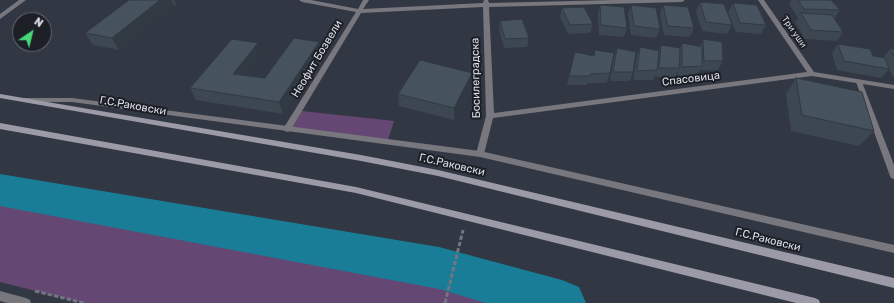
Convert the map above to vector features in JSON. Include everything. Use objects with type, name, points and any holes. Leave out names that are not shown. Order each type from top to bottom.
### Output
[{"type":"street","points":[[0,17],[23,0]]},
{"type":"street","points":[[302,0],[359,11],[486,3],[682,0]]},
{"type":"street","name":"Неофит Бозвели","points":[[287,129],[366,0]]},
{"type":"street","name":"Три уши","points":[[761,0],[812,74]]},
{"type":"street","name":"Босилеградска","points":[[480,154],[490,116],[486,3]]},
{"type":"street","name":"Спасовица","points":[[490,116],[812,74],[894,88]]},
{"type":"street","points":[[859,82],[894,176]]},
{"type":"street","name":"Г.С.Раковски","points":[[0,96],[354,156],[438,173],[894,283]]},
{"type":"street","points":[[23,100],[72,100],[480,154],[894,249]]},
{"type":"street","points":[[0,126],[356,190],[815,303]]},
{"type":"street","points":[[0,296],[26,303]]},
{"type":"path","points":[[445,303],[460,238]]},
{"type":"path","points":[[31,290],[84,303]]},
{"type":"shaded area","points":[[302,111],[394,121],[388,140],[292,127]]},
{"type":"shaded area","points":[[0,189],[439,268],[562,303],[84,303],[0,282]]},
{"type":"building","points":[[129,0],[160,0],[112,38],[85,33]]},
{"type":"building","points":[[798,0],[831,0],[840,10],[804,9]]},
{"type":"building","points":[[700,2],[724,4],[732,25],[706,22]]},
{"type":"building","points":[[733,3],[757,5],[766,25],[740,23]]},
{"type":"building","points":[[600,5],[624,7],[627,28],[601,25]]},
{"type":"building","points":[[631,5],[656,8],[660,29],[634,26]]},
{"type":"building","points":[[663,5],[688,7],[694,28],[668,26]]},
{"type":"building","points":[[584,7],[593,24],[570,25],[562,8]]},
{"type":"building","points":[[801,13],[832,15],[843,32],[811,30]]},
{"type":"building","points":[[522,19],[529,38],[505,39],[500,21]]},
{"type":"building","points":[[294,38],[319,42],[279,102],[190,88],[232,39],[258,43],[233,74],[265,78]]},
{"type":"building","points":[[703,39],[722,42],[723,61],[704,61]]},
{"type":"building","points":[[682,43],[702,47],[702,66],[682,67]]},
{"type":"building","points":[[838,44],[870,49],[873,56],[885,58],[889,69],[844,61]]},
{"type":"building","points":[[661,45],[680,48],[679,68],[659,68]]},
{"type":"building","points":[[640,47],[659,51],[657,70],[637,71]]},
{"type":"building","points":[[617,48],[636,52],[633,72],[613,72]]},
{"type":"building","points":[[890,49],[894,49],[894,56]]},
{"type":"building","points":[[595,50],[614,53],[610,73],[590,74],[589,76],[569,76],[575,52],[594,56]]},
{"type":"building","points":[[420,60],[472,73],[454,108],[398,94]]},
{"type":"building","points":[[796,78],[862,92],[874,131],[802,115]]},
{"type":"waterway","points":[[0,190],[439,268],[562,303]]}]
